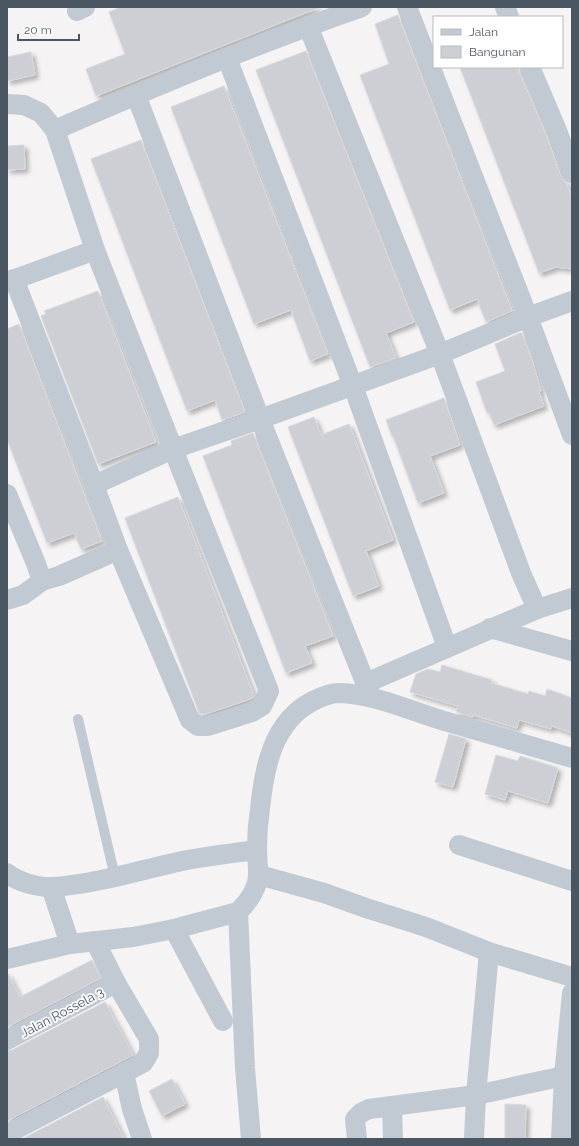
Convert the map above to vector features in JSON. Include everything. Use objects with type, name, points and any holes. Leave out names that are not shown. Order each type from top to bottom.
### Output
[{"type":"street","points":[[55,130],[227,58],[308,26],[362,7]]},
{"type":"street","points":[[407,7],[528,317],[572,435]]},
{"type":"street","points":[[505,7],[510,16]]},
{"type":"street","points":[[308,26],[440,354],[521,573],[537,609]]},
{"type":"street","points":[[227,58],[353,386],[447,647]]},
{"type":"street","points":[[531,68],[565,130],[572,173]]},
{"type":"street","points":[[136,95],[260,419],[369,690],[441,720],[572,758]]},
{"type":"street","points":[[7,104],[24,106],[41,114],[55,130],[95,250],[269,691],[262,706],[252,712],[208,726],[198,726],[190,720],[118,550],[94,485],[11,280],[95,250]]},
{"type":"street","points":[[94,485],[173,449],[440,354],[528,317],[572,301]]},
{"type":"street","points":[[7,494],[42,581]]},
{"type":"street","points":[[7,600],[23,595],[42,581],[59,576],[118,550]]},
{"type":"street","points":[[7,959],[70,944],[133,936],[174,928],[238,912],[248,901],[259,874],[257,850],[262,789],[266,766],[272,747],[290,719],[302,706],[320,698],[338,693],[369,690],[447,647],[537,609],[572,598]]},
{"type":"street","points":[[490,628],[572,652]]},
{"type":"street","points":[[459,845],[572,881]]},
{"type":"street","points":[[7,873],[18,880],[29,884],[52,887],[115,876],[189,860],[257,850]]},
{"type":"street","points":[[259,874],[324,893],[426,927],[489,952],[572,977]]},
{"type":"street","points":[[52,887],[70,944]]},
{"type":"street","points":[[238,912],[245,1068],[251,1139]]},
{"type":"street","points":[[174,928],[223,1021]]},
{"type":"street","points":[[7,1134],[143,1063],[150,1053],[149,1039],[116,983],[95,941]]},
{"type":"street","points":[[474,1139],[476,1095],[489,952]]},
{"type":"street","name":"Jalan Rossela 3","points":[[7,1040],[116,983]]},
{"type":"street","points":[[561,1139],[564,1076],[572,993]]},
{"type":"street","points":[[124,1073],[132,1109],[142,1139]]},
{"type":"street","points":[[357,1139],[355,1119],[360,1113],[369,1109],[476,1095],[564,1076]]},
{"type":"street","points":[[392,1106],[393,1139]]},
{"type":"lane","points":[[78,719],[115,876]]},
{"type":"building","points":[[121,7],[318,8],[96,96],[86,69],[125,54],[109,12]]},
{"type":"building","points":[[398,15],[512,311],[486,322],[477,299],[450,310],[360,75],[389,64],[375,24]]},
{"type":"building","points":[[306,51],[414,322],[386,333],[396,358],[370,367],[256,70]]},
{"type":"building","points":[[31,52],[35,75],[7,81],[7,57]]},
{"type":"building","points":[[460,68],[519,68],[547,137],[561,177],[566,183],[572,197],[572,269],[556,267],[539,273]]},
{"type":"building","points":[[224,86],[328,354],[310,361],[291,310],[254,324],[171,107]]},
{"type":"building","points":[[141,140],[245,412],[222,420],[215,400],[187,411],[91,159]]},
{"type":"building","points":[[24,145],[25,169],[7,170],[7,146]]},
{"type":"building","points":[[98,291],[156,442],[98,464],[41,316],[46,314],[44,311]]},
{"type":"building","points":[[19,324],[102,541],[81,549],[74,533],[47,543],[7,439],[7,329]]},
{"type":"building","points":[[522,333],[532,360],[541,391],[539,392],[544,406],[494,425],[489,412],[487,413],[476,382],[505,371],[495,344]]},
{"type":"building","points":[[444,398],[460,445],[430,456],[444,493],[418,503],[386,420]]},
{"type":"building","points":[[314,417],[321,435],[349,424],[393,540],[366,551],[379,586],[353,596],[288,427]]},
{"type":"building","points":[[253,433],[333,636],[305,646],[312,663],[286,673],[203,456],[232,445],[231,441]]},
{"type":"building","points":[[178,497],[254,696],[253,698],[206,714],[199,713],[125,518]]},
{"type":"building","points":[[442,665],[492,680],[491,683],[528,694],[529,691],[545,696],[547,689],[572,698],[572,733],[552,726],[551,729],[519,720],[517,728],[473,715],[473,717],[456,712],[458,706],[410,692],[416,674],[428,669],[440,672]]},
{"type":"building","points":[[449,734],[466,739],[453,787],[435,782]]},
{"type":"building","points":[[496,755],[518,761],[520,756],[558,768],[548,803],[508,791],[505,800],[485,794]]},
{"type":"building","points":[[92,960],[101,978],[7,1027],[7,972],[20,997]]},
{"type":"building","points":[[105,1002],[133,1055],[7,1121],[7,1051],[12,1050]]},
{"type":"building","points":[[172,1079],[185,1104],[162,1116],[149,1091]]},
{"type":"building","points":[[103,1097],[124,1139],[22,1139]]},
{"type":"building","points":[[505,1104],[526,1105],[525,1139],[505,1139]]}]
